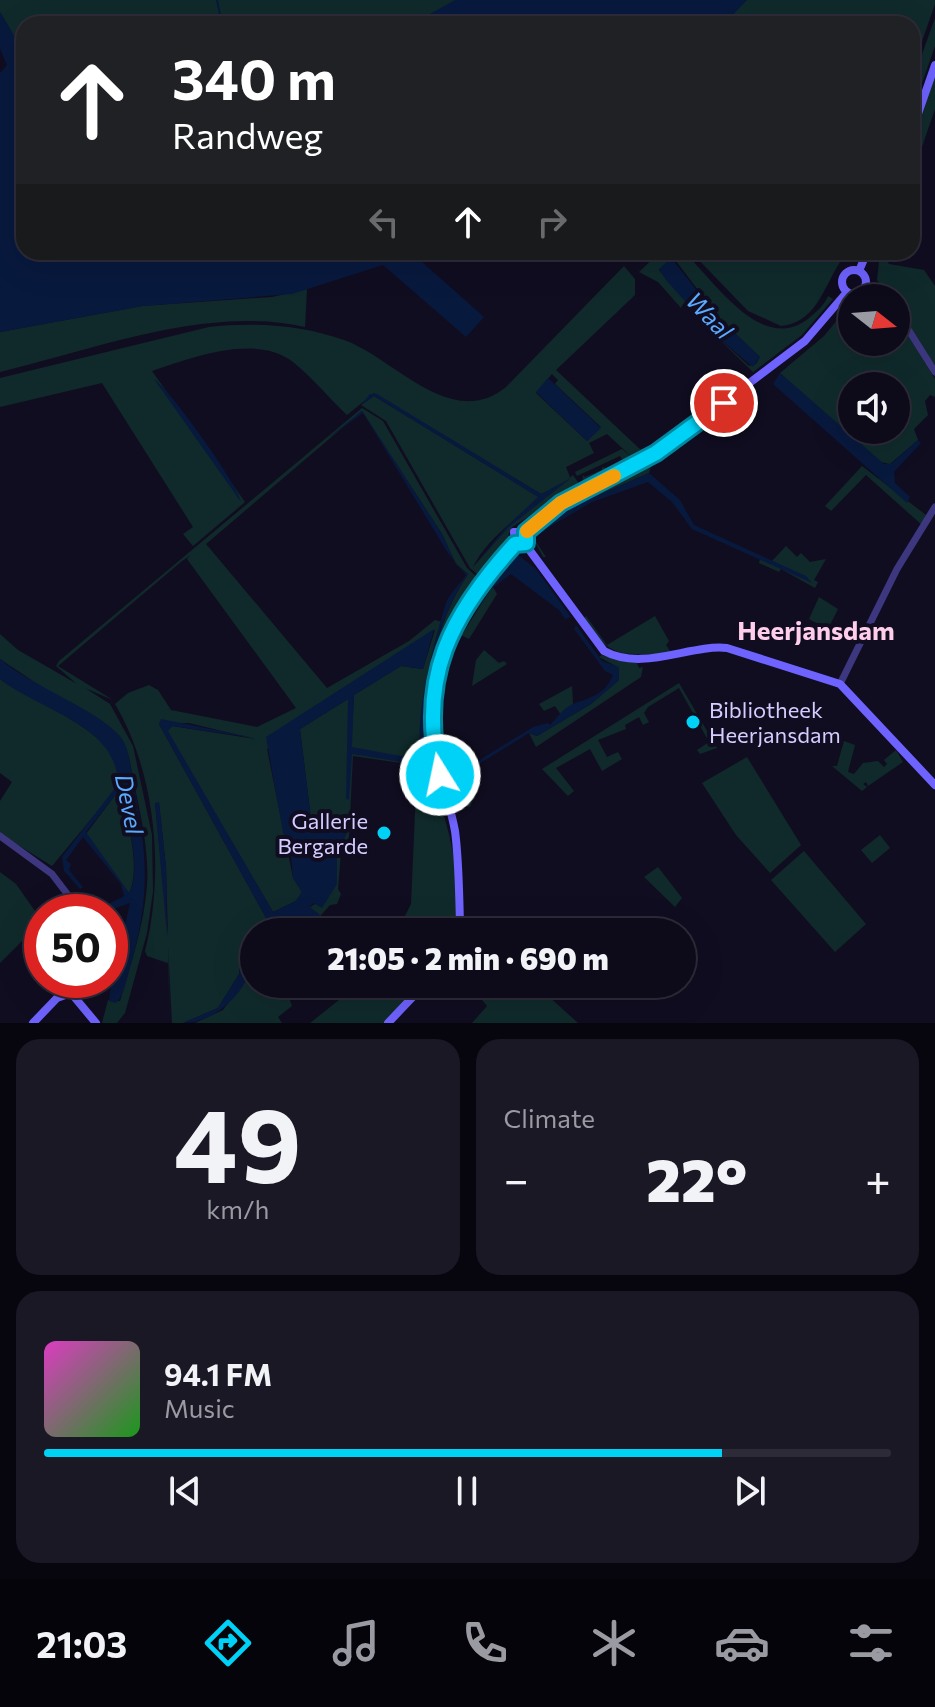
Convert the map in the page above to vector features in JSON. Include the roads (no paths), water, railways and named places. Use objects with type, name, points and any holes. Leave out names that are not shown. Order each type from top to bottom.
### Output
[{"type":"main road","points":[[920,108],[935,65]]},
{"type":"main road","points":[[859,271],[864,260]]},
{"type":"main road","points":[[842,284],[843,277],[849,271],[859,271]]},
{"type":"main road","points":[[859,271],[865,284]]},
{"type":"main road","points":[[460,918],[456,844],[435,750],[432,713],[437,671],[451,631],[465,604],[515,544],[514,532],[526,532],[561,503],[656,453],[805,341],[838,302]]},
{"type":"main road","points":[[526,532],[525,544],[604,651],[617,657],[670,657],[718,647],[840,684],[935,785]]},
{"type":"main road","points":[[515,544],[525,544]]},
{"type":"main road","points":[[33,1023],[57,998]]},
{"type":"main road","points":[[75,998],[96,1023]]},
{"type":"main road","points":[[388,1023],[412,998]]},
{"type":"street","points":[[910,332],[935,372]]},
{"type":"street","points":[[840,684],[897,569],[932,512]]},
{"type":"street","points":[[0,836],[32,857],[68,894]]},
{"type":"water","points":[[455,0],[747,0],[732,16],[426,16]]},
{"type":"water","points":[[0,12],[16,39],[16,260],[421,260],[484,317],[466,337],[383,265],[292,294],[143,306],[0,332],[0,73],[7,65],[0,49]]},
{"type":"water","name":"Waal","points":[[673,260],[720,319],[760,357],[753,367],[714,334],[659,269]]},
{"type":"water","points":[[780,373],[838,424],[838,442],[773,384]]},
{"type":"water","points":[[548,378],[601,428],[587,441],[536,392]]},
{"type":"water","points":[[154,379],[202,438],[229,477],[241,502]]},
{"type":"water","points":[[370,394],[377,394],[541,494],[571,478],[509,527],[473,567],[507,526],[538,497],[374,396],[361,405]]},
{"type":"water","points":[[362,411],[442,534],[455,561],[363,413],[327,439]]},
{"type":"water","points":[[918,440],[921,443],[894,472],[895,483],[910,497],[907,503],[841,444],[861,444],[884,464],[891,464]]},
{"type":"water","points":[[649,473],[680,500],[694,525],[806,576],[812,583],[692,529],[672,502],[648,482],[592,502],[537,534],[574,506]]},
{"type":"water","points":[[518,555],[536,569],[571,617],[565,619],[559,610],[511,574],[490,590],[460,633],[486,589]]},
{"type":"water","points":[[459,567],[468,574],[444,620],[431,669],[426,720],[427,773],[421,758],[420,738],[424,690],[446,602],[466,575]]},
{"type":"water","points":[[576,625],[602,661],[619,667],[619,680],[591,704],[537,736],[529,733],[471,769],[460,786],[450,765],[452,761],[468,767],[533,727],[550,725],[566,708],[606,687],[613,675],[605,671],[574,629]]},
{"type":"water","points":[[434,629],[423,669],[401,666],[354,695],[352,747],[406,757],[410,759],[408,763],[352,754],[349,800],[346,799],[348,699],[300,729],[311,819],[344,828],[346,813],[348,817],[347,831],[337,849],[337,884],[322,908],[313,903],[310,907],[320,915],[317,918],[266,918],[159,724],[161,719],[255,738],[172,726],[168,731],[273,912],[296,901],[302,892],[293,878],[291,856],[286,849],[266,737]]},
{"type":"water","name":"Devel","points":[[0,659],[108,725],[123,740],[141,830],[145,873],[142,916],[128,975],[128,894],[124,894],[121,884],[83,837],[66,860],[71,864],[69,870],[83,887],[80,889],[64,871],[62,857],[118,784],[114,764],[105,747],[91,733],[0,679]],"holes":[[[117,793],[122,797],[134,872],[129,893],[86,832]]]},
{"type":"water","points":[[159,802],[166,867],[167,936],[155,803]]},
{"type":"water","points":[[240,965],[240,990],[232,1000],[209,1017],[183,1023],[218,1008],[239,974]]},
{"type":"waterway","points":[[217,0],[220,16]]},
{"type":"place","name":"Bibliotheek Heerjansdam","points":[[693,722]]},
{"type":"place","name":"Gallerie Bergarde","points":[[384,833]]},
{"type":"district","name":"Heerjansdam","points":[[816,629]]}]
